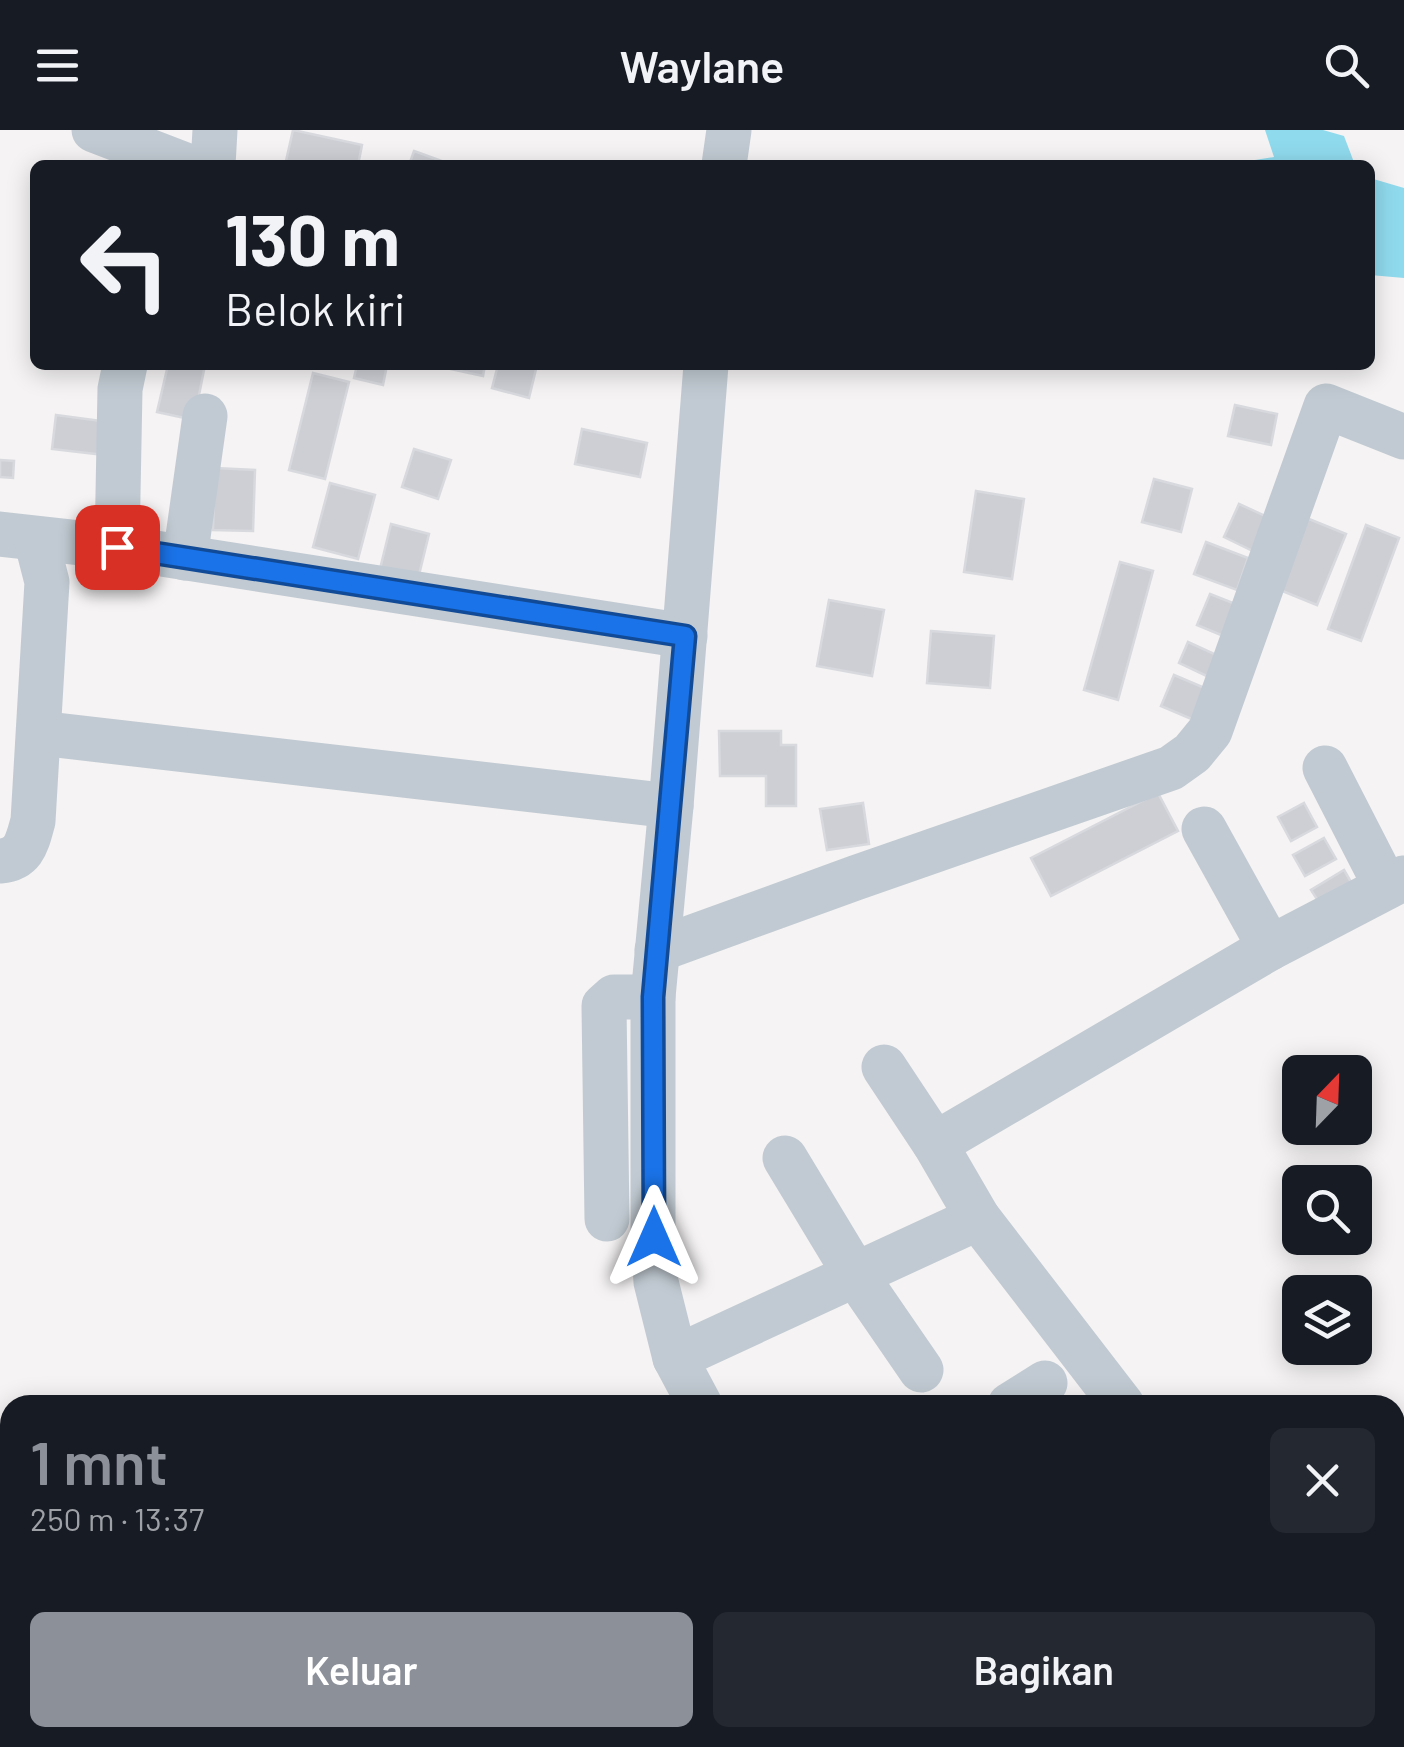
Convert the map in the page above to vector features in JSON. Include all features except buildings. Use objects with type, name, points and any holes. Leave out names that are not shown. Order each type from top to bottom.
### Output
[{"type":"street","points":[[94,130],[167,160]]},
{"type":"street","points":[[213,160],[215,130]]},
{"type":"street","points":[[725,160],[729,130]]},
{"type":"street","points":[[117,547],[120,389],[124,370]]},
{"type":"street","points":[[695,370],[685,636],[653,997],[656,1282],[676,1358],[695,1395]]},
{"type":"street","points":[[657,950],[1171,768],[1192,753],[1210,730],[1326,406],[1404,438]]},
{"type":"street","points":[[185,558],[204,416]]},
{"type":"street","points":[[18,536],[117,547],[685,636]]},
{"type":"street","points":[[0,861],[12,860],[26,845],[33,821],[40,734],[47,582],[18,536]]},
{"type":"street","points":[[40,734],[672,806]]},
{"type":"street","points":[[935,1144],[1270,948],[1395,882],[1326,768]]},
{"type":"street","points":[[1204,829],[1270,948]]},
{"type":"street","points":[[606,1219],[604,1006],[614,998],[653,997]]},
{"type":"street","points":[[884,1066],[978,1218],[1114,1395]]},
{"type":"street","points":[[785,1158],[855,1274],[920,1370]]},
{"type":"street","points":[[676,1358],[978,1218]]},
{"type":"water","points":[[1265,130],[1323,130],[1344,136],[1353,160],[1255,160],[1274,157]]},
{"type":"water","points":[[1375,179],[1404,188],[1404,278],[1375,275]]},
{"type":"route","points":[[117,547],[685,636],[653,997],[654,1237]]}]
